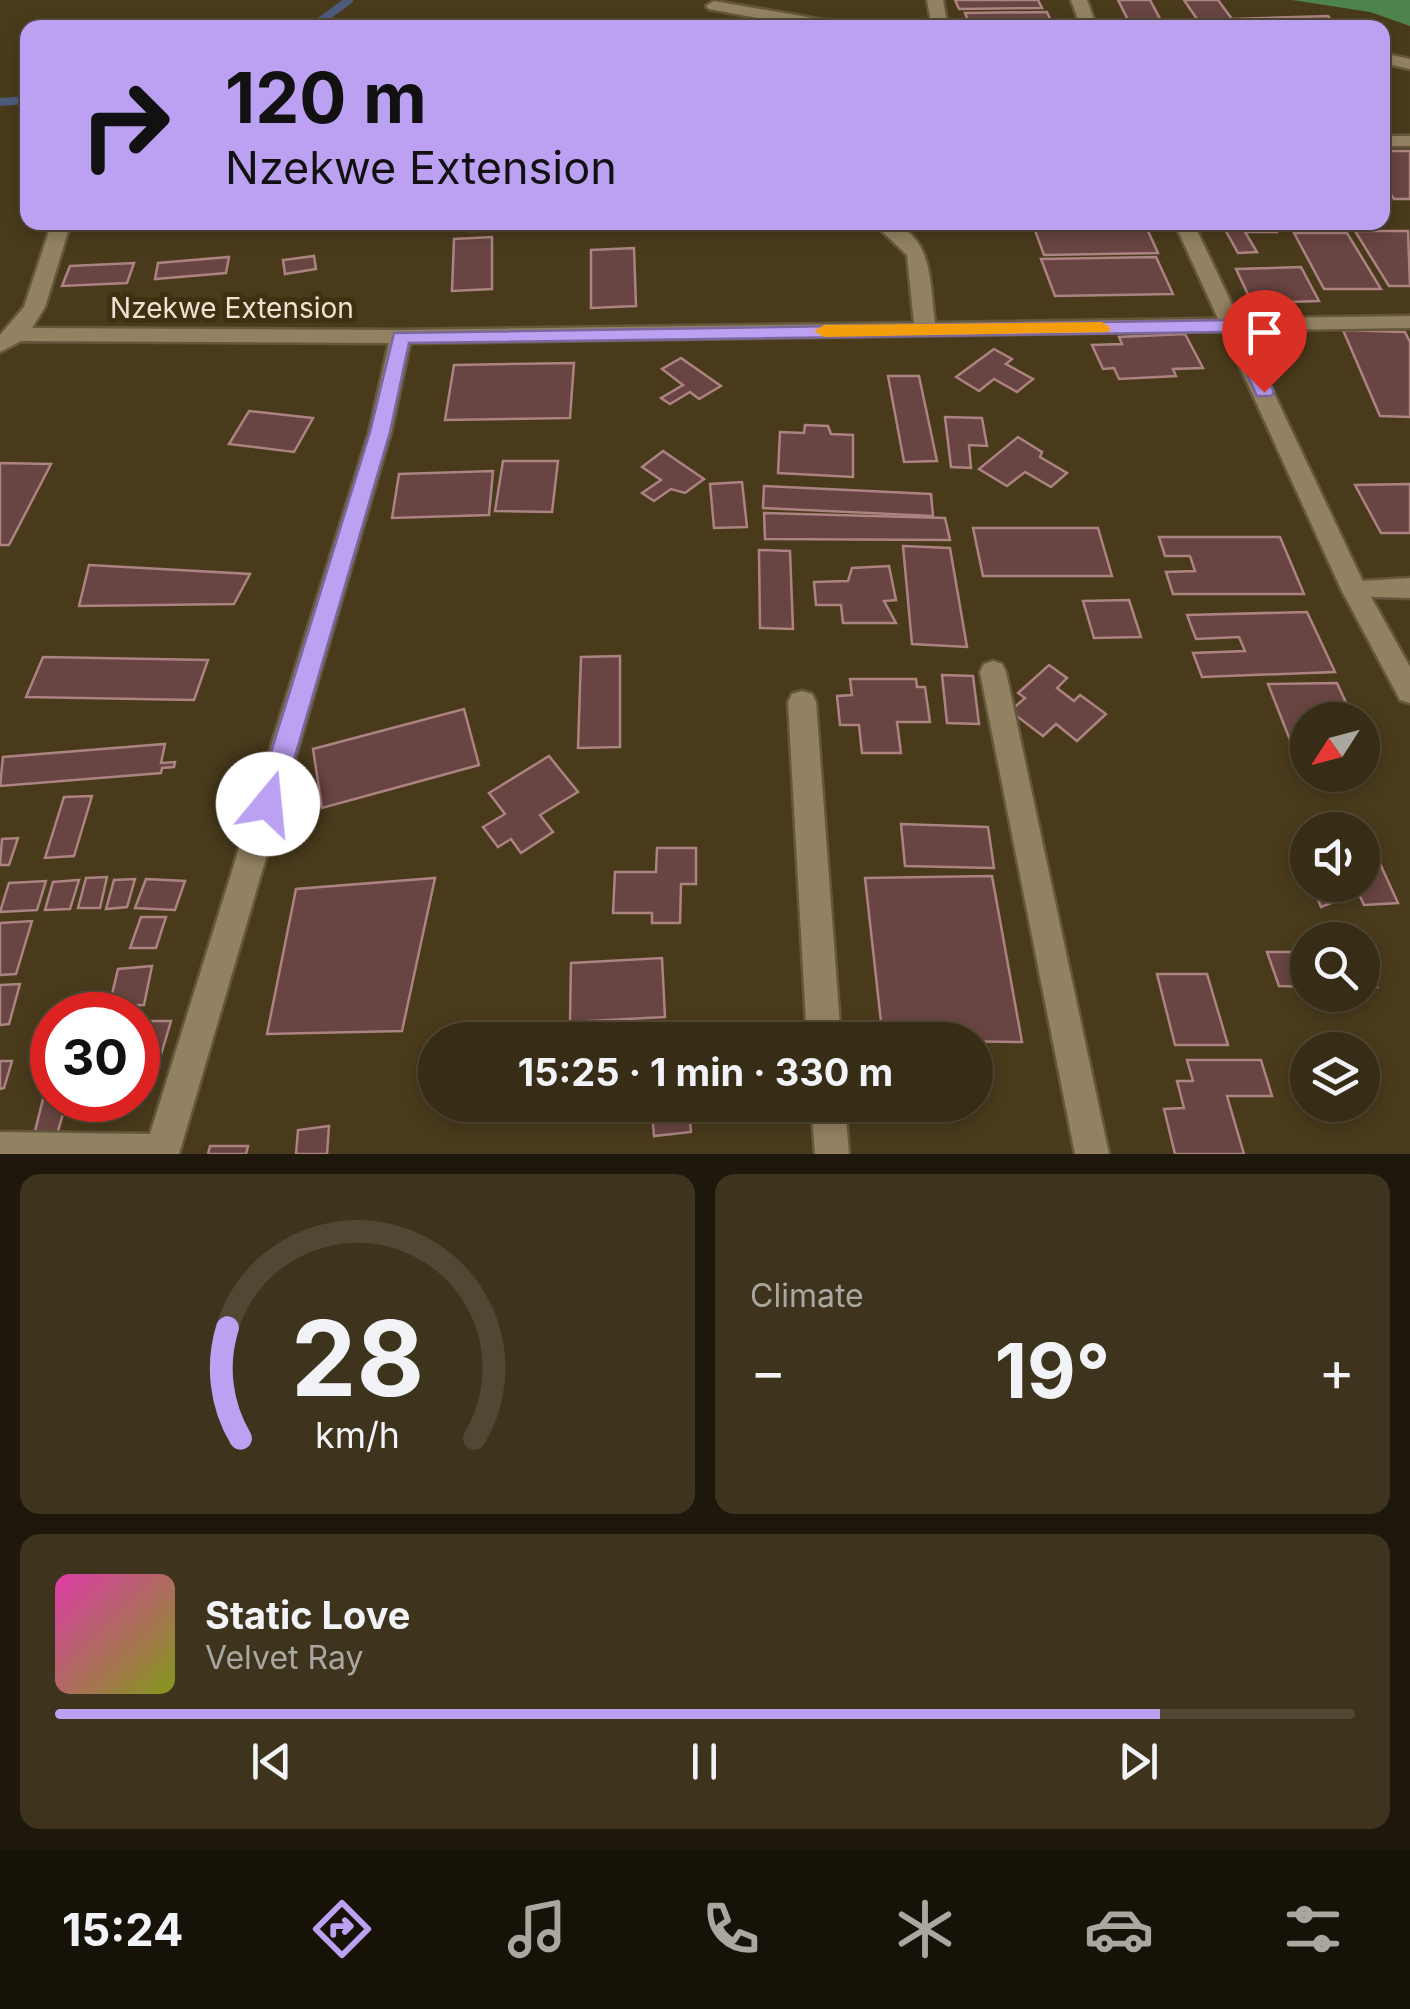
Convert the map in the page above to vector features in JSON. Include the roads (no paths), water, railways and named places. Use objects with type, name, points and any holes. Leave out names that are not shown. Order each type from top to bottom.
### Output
[{"type":"street","points":[[714,6],[795,20]]},
{"type":"street","points":[[10,339],[32,316],[59,230]]},
{"type":"street","points":[[891,230],[917,255],[925,330]]},
{"type":"street","points":[[1187,230],[1354,589],[1410,692]]},
{"type":"street","name":"Nzekwe Extension","points":[[10,339],[1410,322]]},
{"type":"street","points":[[0,1149],[161,1153],[380,432],[401,337]]},
{"type":"street","points":[[1354,589],[1410,588]]},
{"type":"street","points":[[993,672],[1092,1154]]},
{"type":"street","points":[[802,702],[823,1022]]},
{"type":"street","points":[[829,1122],[832,1154]]},
{"type":"waterway","points":[[322,20],[349,0]]},
{"type":"waterway","points":[[0,102],[20,101]]}]
